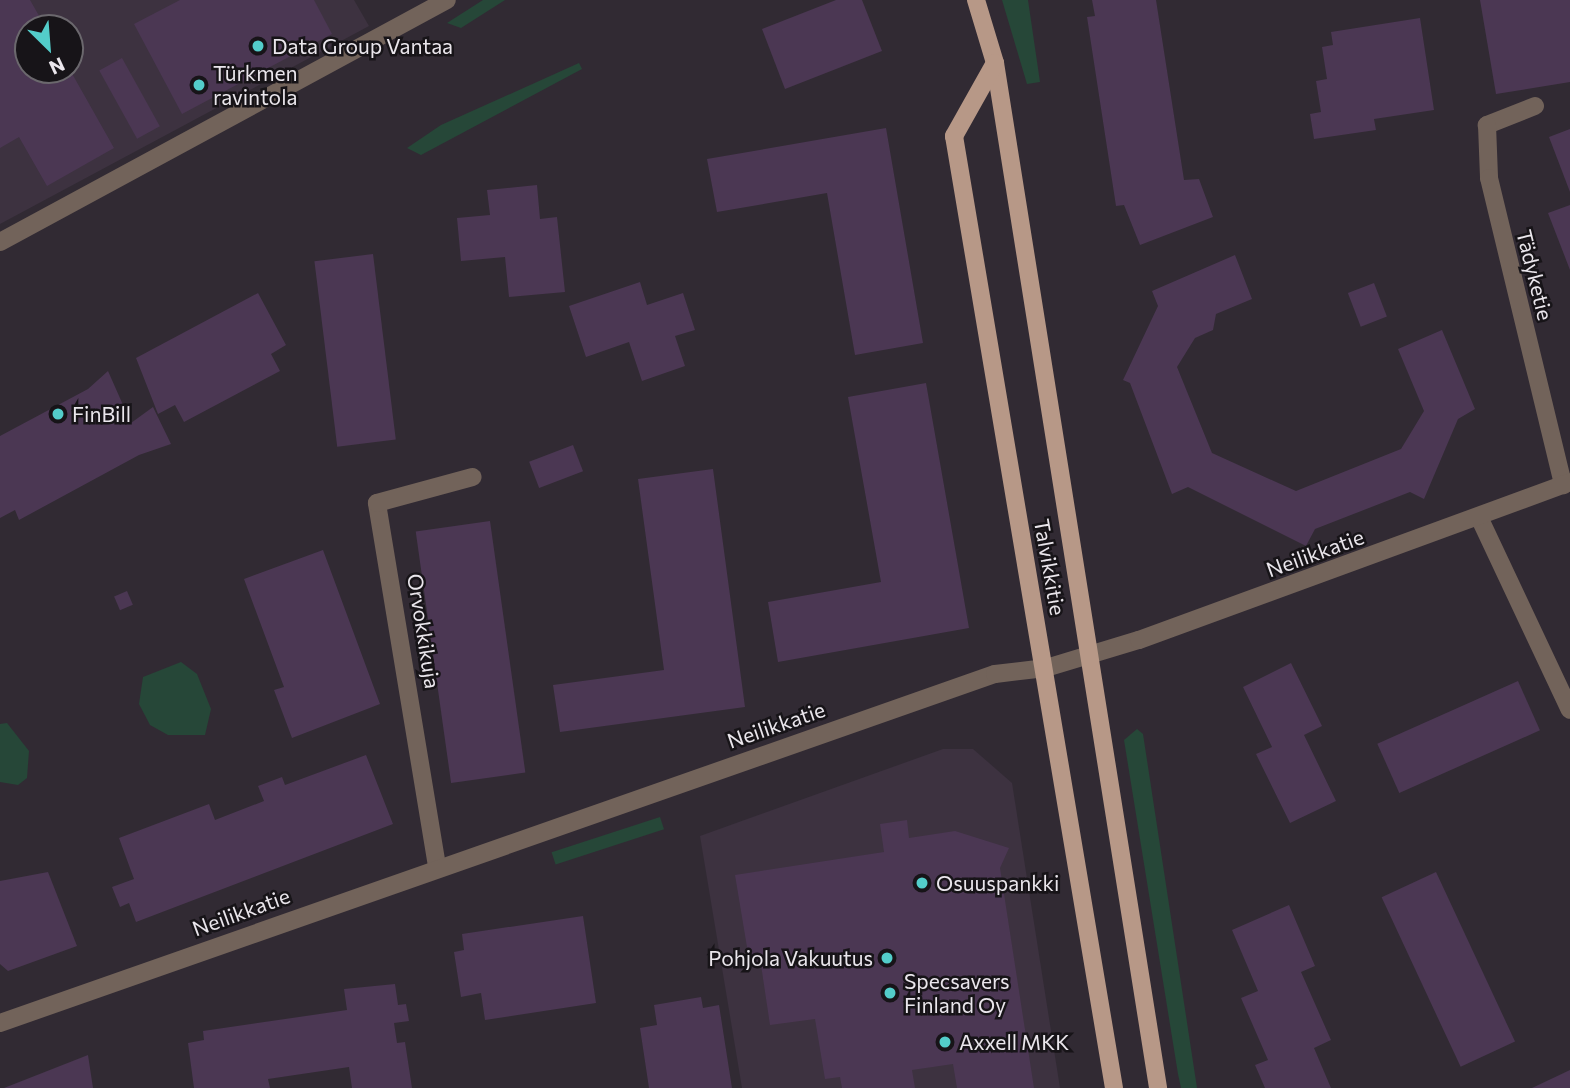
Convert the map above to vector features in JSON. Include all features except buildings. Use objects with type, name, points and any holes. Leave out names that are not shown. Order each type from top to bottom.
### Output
[{"type":"main road","name":"Talvikkitie","points":[[976,0],[995,63],[1158,1088]]},
{"type":"main road","name":"Talvikkitie","points":[[995,63],[954,136],[1046,668],[1114,1088]]},
{"type":"street","points":[[0,242],[447,0]]},
{"type":"street","name":"Tädyketie","points":[[1535,106],[1487,125],[1489,178],[1567,483]]},
{"type":"street","name":"Orvokkikuja","points":[[437,866],[377,503],[473,477]]},
{"type":"street","name":"Neilikkatie","points":[[0,1023],[437,866],[995,674],[1046,668],[1088,656],[1567,483]]},
{"type":"street","points":[[1479,517],[1570,709]]},
{"type":"shaded area","points":[[0,0],[354,0],[369,26],[0,224]]},
{"type":"shaded area","points":[[943,749],[973,749],[1012,783],[1060,1088],[742,1088],[700,836]]},
{"type":"green space","points":[[483,0],[505,0],[461,28],[447,23]]},
{"type":"green space","points":[[1002,0],[1028,0],[1040,82],[1027,84]]},
{"type":"green space","points":[[579,63],[582,69],[421,155],[407,148],[441,125]]},
{"type":"green space","points":[[181,662],[197,674],[211,709],[205,735],[168,735],[150,725],[139,704],[143,677]]},
{"type":"green space","points":[[7,723],[29,751],[27,778],[18,785],[0,782],[0,724]]},
{"type":"green space","points":[[1137,729],[1143,734],[1197,1088],[1181,1088],[1178,1074],[1124,740]]},
{"type":"green space","points":[[660,817],[664,829],[556,865],[552,852]]},
{"type":"place","name":"Data Group Vantaa","points":[[258,46]]},
{"type":"place","name":"Türkmen ravintola","points":[[199,85]]},
{"type":"place","name":"FinBill","points":[[58,414]]},
{"type":"place","name":"Osuuspankki","points":[[922,883]]},
{"type":"place","name":"Pohjola Vakuutus","points":[[887,958]]},
{"type":"place","name":"Specsavers Finland Oy","points":[[890,993]]},
{"type":"place","name":"Axxell MKK","points":[[945,1042]]}]
